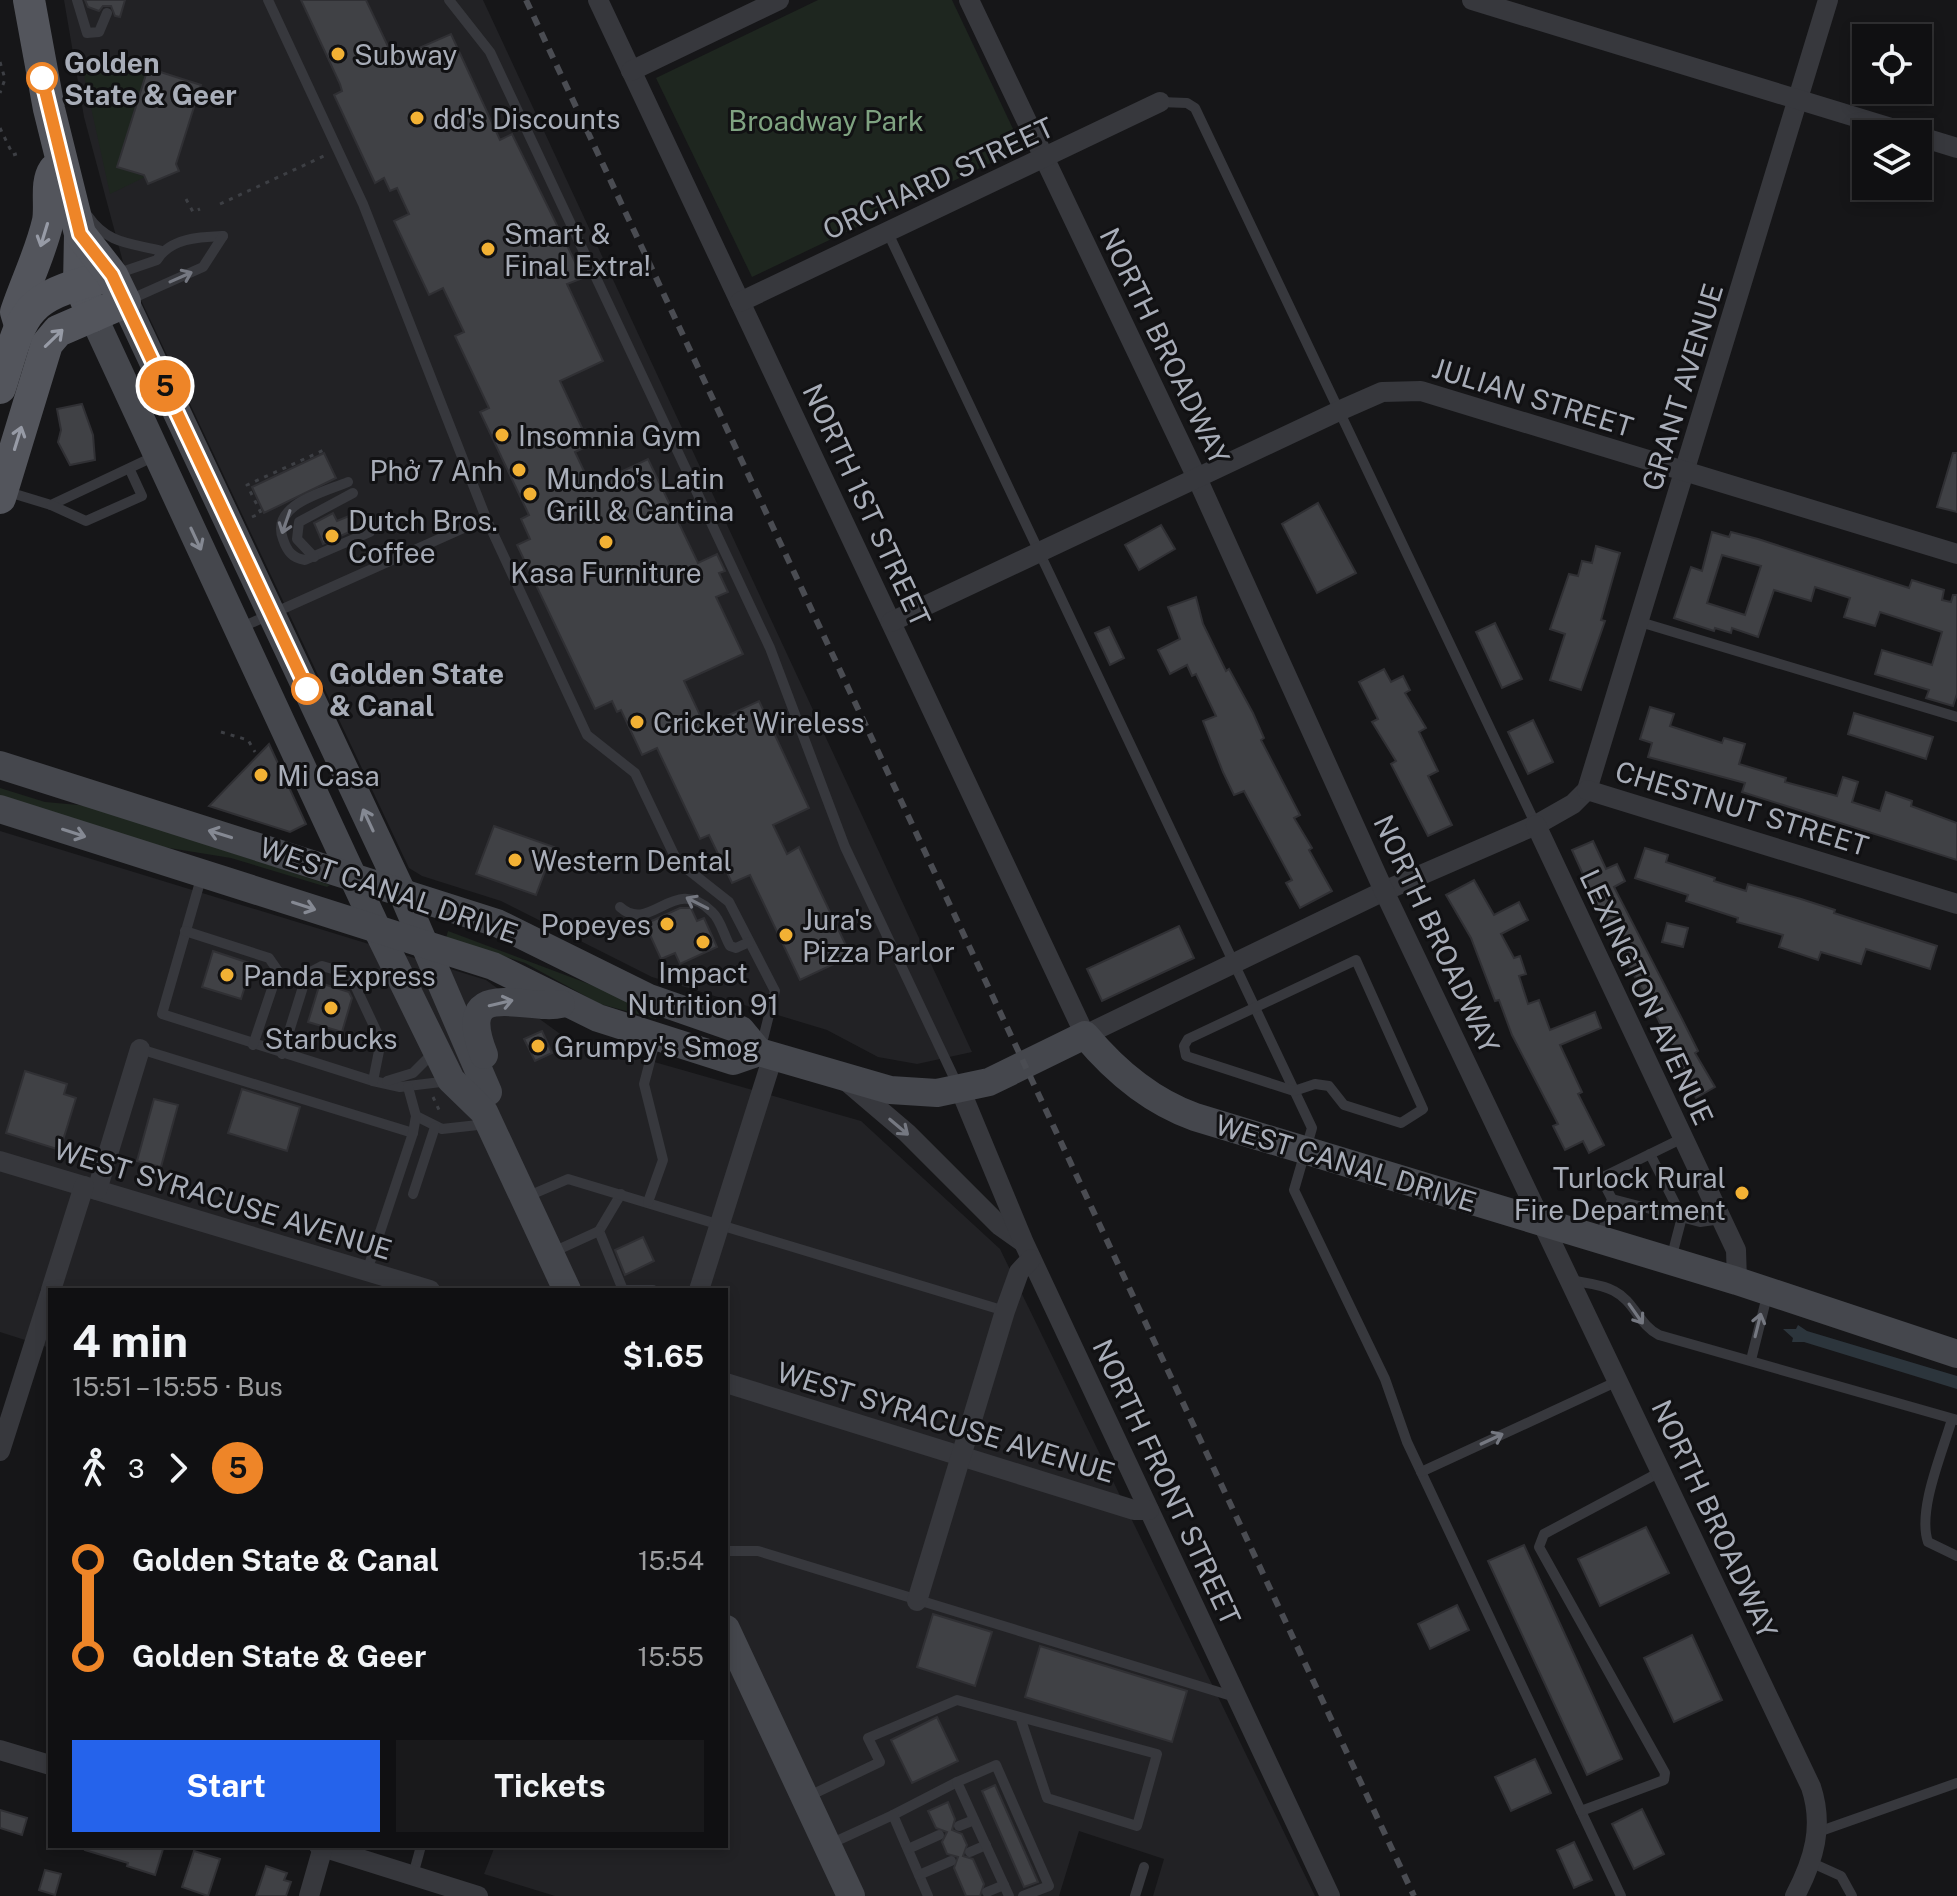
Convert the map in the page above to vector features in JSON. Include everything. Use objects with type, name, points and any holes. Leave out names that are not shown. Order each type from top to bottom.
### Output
[{"type":"main road","points":[[29,0],[60,161],[80,234],[79,284],[377,929],[436,1049],[441,1087],[487,1109]]},
{"type":"main road","points":[[20,326],[16,312],[48,221],[49,177],[60,161]]},
{"type":"main road","points":[[80,234],[119,288],[242,528],[272,613],[401,890],[487,1109],[566,1288]]},
{"type":"main road","points":[[0,388],[20,326],[45,295],[79,284],[119,288]]},
{"type":"main road","points":[[1,494],[44,348],[58,331],[93,316],[119,288]]},
{"type":"main road","points":[[157,455],[163,454],[176,461],[205,511],[222,529],[242,528]]},
{"type":"main road","name":"WEST CANAL DRIVE","points":[[0,765],[497,923],[649,998],[741,1030],[766,1054],[899,1091],[960,1089],[1015,1070],[1085,1035],[1125,1077],[1175,1109],[1737,1281],[1957,1354]]},
{"type":"main road","name":"WEST CANAL DRIVE","points":[[0,809],[512,973],[598,1018],[657,1037],[733,1061],[766,1054]]},
{"type":"main road","points":[[487,1109],[491,1071],[476,1029],[485,1009],[506,1000],[546,1008],[566,1002]]},
{"type":"main road","points":[[728,1633],[851,1896]]},
{"type":"street","name":"NORTH 1ST STREET","points":[[598,0],[1085,1035]]},
{"type":"street","points":[[631,71],[779,0]]},
{"type":"street","name":"NORTH BROADWAY","points":[[969,0],[1197,478],[1384,891],[1811,1787],[1818,1832],[1810,1862],[1795,1896]]},
{"type":"street","points":[[1472,0],[1863,120]]},
{"type":"street","name":"GRANT AVENUE","points":[[1587,790],[1828,0]]},
{"type":"street","name":"ORCHARD STREET","points":[[740,302],[1160,102]]},
{"type":"street","points":[[1932,140],[1957,148]]},
{"type":"street","name":"JULIAN STREET","points":[[891,622],[1382,392],[1421,391],[1957,554]]},
{"type":"street","name":"CHESTNUT STREET","points":[[1085,1035],[1233,961],[1536,825],[1573,804],[1587,790],[1957,904]]},
{"type":"street","name":"LEXINGTON AVENUE","points":[[1536,825],[1721,1219],[1738,1258],[1737,1281]]},
{"type":"street","points":[[52,1288],[140,1049]]},
{"type":"street","points":[[700,1288],[721,1223],[766,1054]]},
{"type":"street","points":[[840,1076],[907,1133],[1028,1251],[1005,1311],[917,1601]]},
{"type":"street","name":"NORTH FRONT STREET","points":[[960,1089],[1028,1251],[1330,1896]]},
{"type":"street","name":"WEST SYRACUSE AVENUE","points":[[0,1161],[376,1279],[420,1288]]},
{"type":"street","points":[[0,1451],[48,1301]]},
{"type":"street","name":"WEST SYRACUSE AVENUE","points":[[728,1384],[1134,1510],[1149,1510]]},
{"type":"street","points":[[0,1750],[48,1764]]},
{"type":"street","points":[[309,1896],[321,1848]]},
{"type":"street","points":[[324,1848],[478,1896]]},
{"type":"lane","points":[[77,0],[87,33],[99,32],[107,13]]},
{"type":"lane","points":[[268,0],[363,204],[486,518],[587,735],[633,771],[677,861],[729,902],[776,993],[766,1054]]},
{"type":"lane","points":[[449,0],[490,52],[770,648],[845,847],[960,1089]]},
{"type":"lane","points":[[1160,102],[1187,103],[1195,108],[1536,825]]},
{"type":"lane","points":[[69,197],[80,202],[94,225],[107,236],[133,247],[162,251],[193,237],[223,236],[203,267],[119,288]]},
{"type":"lane","points":[[888,233],[1312,1128],[1308,1151],[1294,1190],[1385,1379],[1421,1472],[1621,1896]]},
{"type":"lane","points":[[119,288],[157,260],[162,251]]},
{"type":"lane","points":[[51,505],[157,455]]},
{"type":"lane","points":[[1,494],[51,505],[86,521],[142,496],[130,470]]},
{"type":"lane","points":[[348,482],[295,505],[285,516],[281,532],[289,552],[300,559],[314,557],[370,532]]},
{"type":"lane","points":[[314,557],[297,539],[299,522],[353,493]]},
{"type":"lane","points":[[238,629],[486,518]]},
{"type":"lane","points":[[1640,622],[1957,717]]},
{"type":"lane","points":[[203,873],[162,1014],[373,1081],[408,1087],[441,1087]]},
{"type":"lane","points":[[620,907],[629,915],[638,917],[678,898],[691,898],[713,913],[730,946],[736,948],[749,942]]},
{"type":"lane","points":[[185,931],[269,958],[278,971],[253,1045]]},
{"type":"lane","points":[[1356,960],[1423,1109],[1401,1123],[1344,1105],[1329,1086],[1315,1084],[1294,1091],[1186,1056],[1184,1046],[1188,1039],[1356,960]]},
{"type":"lane","points":[[282,1054],[307,974],[322,966],[343,972],[352,979],[381,1041],[373,1081]]},
{"type":"lane","points":[[648,1202],[663,1160],[644,1084],[657,1037]]},
{"type":"lane","points":[[140,1049],[413,1133]]},
{"type":"lane","points":[[373,1081],[392,1081],[413,1073],[436,1049]]},
{"type":"lane","points":[[376,1279],[416,1116],[408,1087]]},
{"type":"lane","points":[[416,1116],[435,1127],[487,1109]]},
{"type":"lane","points":[[413,1194],[435,1127]]},
{"type":"lane","points":[[1600,1240],[1612,1199],[1601,1178],[1683,1138]]},
{"type":"lane","points":[[1650,1154],[1682,1217],[1671,1261]]},
{"type":"lane","points":[[524,1197],[568,1179],[1005,1311]]},
{"type":"lane","points":[[550,1253],[599,1231],[621,1194]]},
{"type":"lane","points":[[1612,1199],[1700,1222],[1721,1219]]},
{"type":"lane","points":[[599,1231],[621,1288]]},
{"type":"lane","points":[[1570,1280],[1615,1291],[1635,1309],[1645,1328],[1659,1335],[1955,1419],[1926,1509],[1924,1530],[1928,1542],[1957,1556]]},
{"type":"lane","points":[[1751,1360],[1768,1291]]},
{"type":"lane","points":[[1421,1472],[1618,1381]]},
{"type":"lane","points":[[1581,1811],[1664,1780],[1665,1773],[1539,1547],[1544,1534],[1662,1471]]},
{"type":"lane","points":[[728,1551],[758,1551],[1237,1698]]},
{"type":"lane","points":[[805,1798],[880,1762],[868,1738],[957,1700],[1020,1717],[1157,1754],[1137,1826],[1047,1798],[1020,1717]]},
{"type":"lane","points":[[827,1845],[996,1765],[1049,1886],[1023,1896]]},
{"type":"lane","points":[[957,1782],[1009,1896]]},
{"type":"lane","points":[[1818,1832],[1957,1783]]},
{"type":"lane","points":[[893,1815],[928,1896]]},
{"type":"lane","points":[[959,1826],[974,1820]]},
{"type":"lane","points":[[908,1849],[939,1835]]},
{"type":"lane","points":[[970,1852],[986,1845]]},
{"type":"lane","points":[[413,1875],[420,1848]]},
{"type":"lane","points":[[919,1875],[951,1861]]},
{"type":"lane","points":[[1810,1862],[1841,1876],[1852,1896]]},
{"type":"lane","points":[[1135,1896],[1144,1867]]},
{"type":"lane","points":[[987,1892],[1004,1885]]},
{"type":"path","points":[[0,62],[5,79],[0,93]]},
{"type":"path","points":[[0,128],[13,155],[22,152]]},
{"type":"path","points":[[220,204],[327,154]]},
{"type":"path","points":[[186,199],[193,212],[200,209]]},
{"type":"path","points":[[242,528],[261,513],[247,485],[324,450]]},
{"type":"path","points":[[221,732],[248,740],[255,752]]},
{"type":"path","points":[[440,1112],[441,1087]]},
{"type":"shaded area","points":[[64,0],[483,0],[972,1052],[917,1064],[878,1057],[827,1030],[652,977],[501,901],[422,876],[409,868],[123,262],[84,117]]},
{"type":"shaded area","points":[[0,831],[486,980],[563,1036],[861,1121],[1000,1249],[1315,1896],[1153,1896],[1164,1859],[1079,1831],[1059,1896],[555,1896],[484,1874],[494,1848],[728,1848],[728,1288],[48,1288],[48,1347],[0,1332]]},
{"type":"shaded area","points":[[1798,1325],[1807,1331],[1957,1376],[1957,1389],[1804,1342],[1792,1342],[1793,1338],[1783,1329],[1796,1329]]},
{"type":"green space","name":"Broadway Park","points":[[818,0],[952,0],[1022,148],[752,277],[656,78]]},
{"type":"green space","points":[[80,57],[128,72],[134,63],[148,67],[118,166],[145,177],[110,194]]},
{"type":"green space","points":[[0,788],[45,802],[89,806],[330,885],[327,887],[231,858],[163,847],[0,796]]},
{"type":"green space","points":[[448,931],[597,987],[657,1014],[656,1019],[600,1004],[525,963],[446,938]]},
{"type":"building","points":[[85,0],[125,0],[120,17],[115,16],[111,6],[103,6],[99,11],[88,7]]},
{"type":"building","points":[[301,0],[366,0],[394,59],[451,34],[500,140],[512,134],[583,278],[567,284],[603,361],[560,381],[590,445],[575,452],[591,486],[648,459],[698,563],[717,554],[725,571],[719,573],[728,592],[716,597],[743,654],[684,681],[705,726],[759,701],[809,808],[773,825],[787,854],[799,847],[851,956],[800,980],[750,875],[732,883],[709,835],[700,839],[657,748],[642,755],[621,710],[617,712],[612,701],[595,709],[517,545],[530,539],[521,519],[529,515],[480,412],[489,408],[455,336],[464,332],[443,288],[429,295],[394,221],[409,214],[397,188],[390,191],[384,178],[375,183],[334,95],[342,91],[340,84]]},
{"type":"building","points":[[148,68],[201,85],[176,164],[179,171],[148,184],[144,175],[117,167]]},
{"type":"building","points":[[82,404],[93,435],[95,460],[70,465],[58,442],[61,430],[57,409]]},
{"type":"building","points":[[324,453],[336,478],[264,513],[252,487]]},
{"type":"building","points":[[1953,453],[1957,453],[1957,512],[1937,507]]},
{"type":"building","points":[[1318,503],[1356,573],[1317,593],[1282,524]]},
{"type":"building","name":"Dutch Bros. Coffee","points":[[333,513],[337,521],[349,516],[356,529],[323,544],[314,523]]},
{"type":"building","points":[[1161,525],[1175,549],[1139,570],[1125,545]]},
{"type":"building","points":[[1712,532],[1729,537],[1731,532],[1909,588],[1912,580],[1944,590],[1942,600],[1951,602],[1953,595],[1957,595],[1957,694],[1953,706],[1926,698],[1929,690],[1875,674],[1882,650],[1932,665],[1942,632],[1880,612],[1875,626],[1844,617],[1850,598],[1815,587],[1811,601],[1774,590],[1758,637],[1732,628],[1731,633],[1715,628],[1714,631],[1674,618],[1691,567],[1702,571]],"holes":[[[1722,555],[1761,566],[1745,615],[1707,603]]]},
{"type":"building","points":[[1596,546],[1620,553],[1601,620],[1605,621],[1581,690],[1550,680],[1565,634],[1550,629],[1569,574],[1578,576],[1582,561],[1592,563]]},
{"type":"building","points":[[1196,597],[1203,624],[1226,671],[1229,669],[1253,713],[1264,738],[1261,740],[1300,815],[1294,818],[1332,891],[1300,908],[1286,883],[1292,880],[1244,791],[1234,795],[1223,772],[1203,721],[1216,716],[1196,674],[1192,676],[1187,665],[1170,674],[1158,650],[1180,639],[1168,607]]},
{"type":"building","points":[[1495,623],[1522,679],[1502,688],[1476,632]]},
{"type":"building","points":[[1109,627],[1124,658],[1110,665],[1095,633]]},
{"type":"building","points":[[1384,669],[1391,682],[1403,676],[1410,690],[1405,693],[1426,728],[1419,732],[1438,771],[1428,776],[1452,825],[1428,836],[1391,764],[1396,761],[1372,722],[1378,719],[1359,682]]},
{"type":"building","points":[[1650,707],[1674,714],[1670,726],[1722,743],[1724,738],[1745,744],[1739,764],[1786,778],[1785,782],[1837,796],[1843,777],[1858,782],[1852,802],[1880,811],[1886,792],[1912,801],[1911,806],[1957,823],[1957,860],[1742,792],[1745,783],[1648,757],[1652,743],[1640,739]]},
{"type":"building","points":[[1854,713],[1933,737],[1926,759],[1848,734]]},
{"type":"building","points":[[1533,720],[1553,762],[1528,774],[1508,732]]},
{"type":"building","name":"Mi Casa","points":[[269,744],[306,824],[290,832],[209,806]]},
{"type":"building","name":"Western Dental","points":[[494,826],[554,847],[536,895],[476,874]]},
{"type":"building","points":[[1593,841],[1606,869],[1617,864],[1625,881],[1614,887],[1698,1051],[1695,1053],[1715,1087],[1696,1098],[1678,1067],[1658,1019],[1604,921],[1572,850]]},
{"type":"building","points":[[1645,848],[1668,855],[1666,862],[1715,878],[1714,881],[1746,891],[1748,884],[1801,899],[1835,910],[1834,913],[1937,946],[1930,969],[1866,949],[1861,964],[1821,952],[1818,960],[1779,947],[1783,935],[1737,922],[1738,918],[1686,901],[1688,895],[1635,878]]},
{"type":"building","points":[[1474,880],[1494,915],[1519,902],[1528,920],[1501,934],[1514,958],[1520,956],[1526,974],[1519,976],[1528,1004],[1539,1000],[1550,1030],[1595,1012],[1601,1028],[1560,1045],[1582,1092],[1578,1094],[1604,1145],[1589,1153],[1583,1141],[1565,1150],[1553,1126],[1558,1124],[1512,1035],[1499,1000],[1495,1001],[1471,938],[1446,895]]},
{"type":"building","points":[[680,908],[691,908],[697,921],[704,918],[717,947],[680,964],[675,953],[661,959],[645,924]]},
{"type":"building","points":[[1667,923],[1688,928],[1683,947],[1662,942]]},
{"type":"building","points":[[1179,926],[1194,958],[1102,1001],[1087,969]]},
{"type":"building","name":"Panda Express","points":[[213,951],[252,964],[241,999],[202,987]]},
{"type":"building","name":"Starbucks","points":[[320,983],[349,992],[352,998],[342,1032],[308,1022]]},
{"type":"building","name":"Grumpy's Smog","points":[[542,1031],[552,1053],[535,1061],[524,1039]]},
{"type":"building","points":[[25,1071],[67,1084],[64,1094],[76,1098],[60,1150],[6,1133]]},
{"type":"building","points":[[242,1089],[300,1107],[287,1151],[228,1133]]},
{"type":"building","points":[[154,1099],[178,1105],[161,1167],[137,1161]]},
{"type":"building","points":[[643,1237],[654,1261],[625,1275],[615,1250]]},
{"type":"building","points":[[1646,1527],[1669,1573],[1600,1606],[1578,1559]]},
{"type":"building","points":[[1524,1545],[1622,1759],[1587,1775],[1488,1561]]},
{"type":"building","points":[[1457,1605],[1469,1630],[1430,1649],[1418,1624]]},
{"type":"building","points":[[933,1614],[992,1632],[975,1686],[917,1667]]},
{"type":"building","points":[[1692,1635],[1722,1700],[1674,1722],[1644,1658]]},
{"type":"building","points":[[1040,1646],[1187,1691],[1172,1742],[1025,1697]]},
{"type":"building","points":[[937,1717],[958,1761],[912,1783],[891,1740]]},
{"type":"building","points":[[1535,1759],[1551,1793],[1511,1811],[1495,1777]]},
{"type":"building","points":[[995,1785],[1038,1882],[1024,1887],[982,1791]]},
{"type":"building","points":[[948,1802],[955,1819],[952,1830],[962,1834],[967,1845],[963,1856],[973,1859],[984,1884],[980,1896],[966,1896],[954,1868],[958,1857],[947,1854],[942,1842],[947,1832],[936,1828],[928,1811]]},
{"type":"building","points":[[1642,1809],[1664,1854],[1634,1869],[1612,1824]]},
{"type":"building","points":[[0,1810],[27,1818],[22,1835],[0,1828]]},
{"type":"building","points":[[1574,1842],[1592,1880],[1574,1888],[1557,1850]]},
{"type":"building","points":[[86,1848],[163,1848],[155,1875]]},
{"type":"building","points":[[194,1851],[220,1859],[208,1896],[182,1887]]},
{"type":"building","points":[[266,1866],[287,1873],[284,1880],[291,1882],[286,1896],[256,1896]]},
{"type":"building","points":[[45,1870],[61,1874],[55,1895],[39,1890]]},
{"type":"railway","points":[[526,0],[1414,1896]]},
{"type":"bus line","name":"5","points":[[42,78],[80,234],[112,275],[307,689]]},
{"type":"place","name":"Subway","points":[[338,54]]},
{"type":"place","name":"Golden State & Geer","points":[[42,78]]},
{"type":"place","name":"dd's Discounts","points":[[417,118]]},
{"type":"place","name":"Smart & Final Extra!","points":[[488,249]]},
{"type":"place","name":"Insomnia Gym","points":[[502,435]]},
{"type":"place","name":"Phở 7 Anh","points":[[519,470]]},
{"type":"place","name":"Mundo's Latin Grill & Cantina","points":[[530,494]]},
{"type":"place","name":"Dutch Bros. Coffee","points":[[332,536]]},
{"type":"place","name":"Kasa Furniture","points":[[606,542]]},
{"type":"place","name":"Golden State & Canal","points":[[307,689]]},
{"type":"place","name":"Cricket Wireless","points":[[637,722]]},
{"type":"place","name":"Mi Casa","points":[[261,775]]},
{"type":"place","name":"Western Dental","points":[[515,860]]},
{"type":"place","name":"Popeyes","points":[[667,924]]},
{"type":"place","name":"Jura's Pizza Parlor","points":[[786,935]]},
{"type":"place","name":"Impact Nutrition 91","points":[[703,942]]},
{"type":"place","name":"Panda Express","points":[[227,975]]},
{"type":"place","name":"Starbucks","points":[[331,1008]]},
{"type":"place","name":"Grumpy's Smog","points":[[538,1046]]},
{"type":"place","name":"Turlock Rural Fire Department","points":[[1742,1193]]}]
